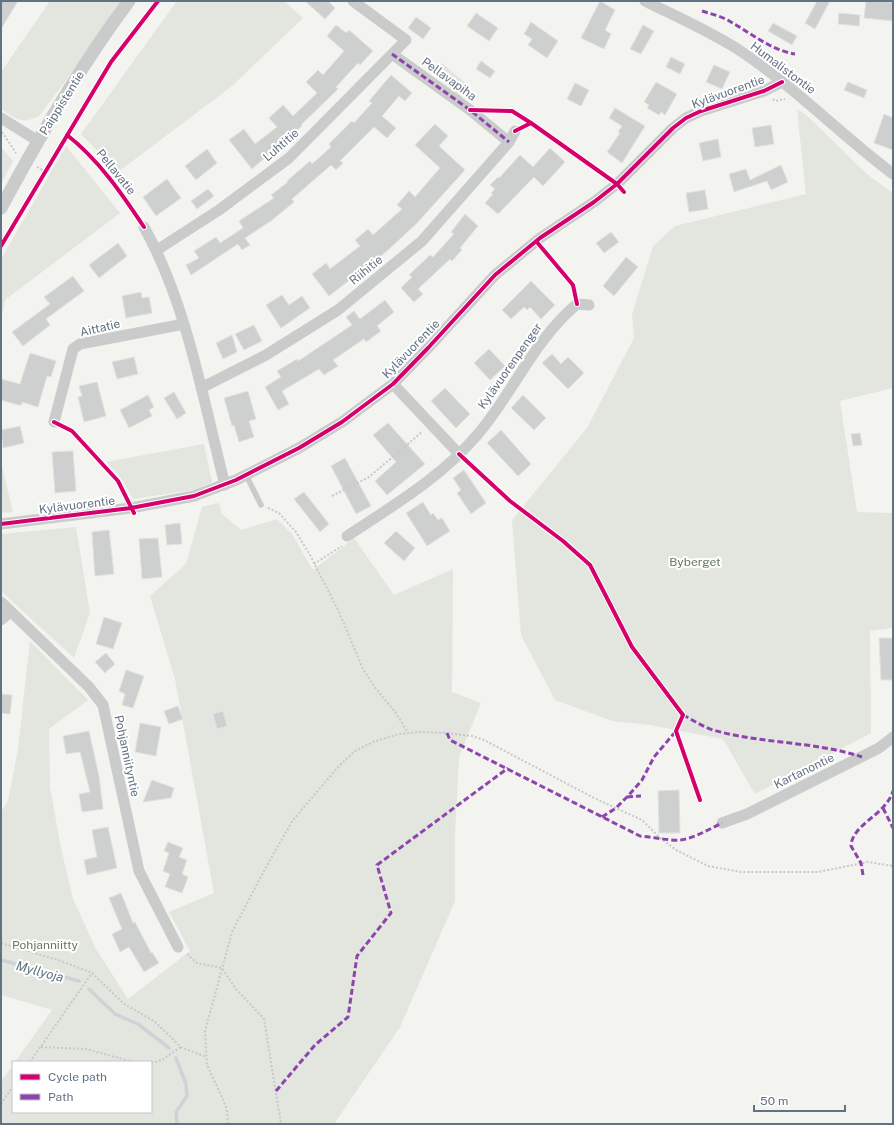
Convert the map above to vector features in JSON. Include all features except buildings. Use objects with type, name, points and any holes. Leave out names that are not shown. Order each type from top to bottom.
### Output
[{"type":"street","name":"Paippistentie","points":[[1,208],[38,141],[96,48],[129,1]]},
{"type":"street","name":"Luhtitie","points":[[157,250],[219,210],[289,158],[406,40],[353,1]]},
{"type":"street","name":"Humalistontie","points":[[645,1],[741,52],[782,82],[893,174]]},
{"type":"street","name":"Pellavapiha","points":[[392,54],[470,110],[509,142]]},
{"type":"street","name":"Kylävuorentie","points":[[1,524],[131,508],[194,496],[225,485],[299,448],[342,422],[393,384],[505,266],[540,238],[594,202],[611,188],[673,128],[686,118],[701,111],[764,91],[782,82]]},
{"type":"street","points":[[1,118],[38,141]]},
{"type":"street","name":"Riihitie","points":[[200,388],[266,355],[338,310],[422,241],[509,142],[515,131]]},
{"type":"street","points":[[144,227],[157,250],[184,324],[225,485]]},
{"type":"street","name":"Kylävuorenpenger","points":[[347,536],[430,481],[459,454],[479,434],[551,330],[577,304],[588,305]]},
{"type":"street","name":"Aittatie","points":[[54,422],[72,349],[80,344],[184,324]]},
{"type":"street","points":[[393,384],[430,425],[459,454]]},
{"type":"street","name":"Pohjanniityntie","points":[[1,602],[89,687],[103,705],[139,871],[178,947]]},
{"type":"street","points":[[1,620],[10,612]]},
{"type":"street","name":"Kartanontie","points":[[722,823],[747,814],[879,748],[893,737]]},
{"type":"lane","points":[[246,475],[261,505]]},
{"type":"path","points":[[768,102],[775,101]]},
{"type":"path","points":[[42,179],[49,166]]},
{"type":"path","points":[[332,496],[369,477],[430,425]]},
{"type":"path","points":[[261,505],[279,513],[296,532],[339,612],[363,669],[376,689],[396,713],[408,733]]},
{"type":"path","points":[[314,564],[342,545],[347,536]]},
{"type":"path","points":[[228,1124],[224,1103],[207,1065],[205,1031],[232,932],[266,866],[293,820],[322,784],[355,751],[374,742],[399,734],[408,733],[447,733],[472,736],[484,740],[594,798],[642,820],[659,837],[676,850],[708,866],[741,872],[818,872],[868,862],[893,866]]},
{"type":"path","points":[[1,943],[61,961],[92,974],[124,1004],[154,1021],[181,1047],[206,1057]]},
{"type":"path","points":[[178,947],[196,963],[222,968],[236,989],[264,1019],[281,1124]]},
{"type":"path","points":[[31,1061],[92,974]]},
{"type":"path","points":[[41,1047],[86,1049],[129,1061]]},
{"type":"path","points":[[152,1063],[162,1060],[181,1047]]},
{"type":"path","points":[[1,1104],[12,1088]]},
{"type":"path","points":[[1,1094],[6,1097]]},
{"type":"green space","points":[[50,1],[126,1],[39,116],[28,120],[19,120],[1,109],[1,72]]},
{"type":"green space","points":[[177,1],[284,1],[303,18],[232,86],[118,172],[81,134]]},
{"type":"green space","points":[[442,63],[470,87],[461,98],[433,74]]},
{"type":"green space","name":"Byberget","points":[[797,109],[806,115],[868,175],[893,193],[893,388],[840,401],[857,512],[893,513],[893,628],[870,631],[871,733],[755,794],[723,739],[650,725],[612,721],[555,700],[521,635],[512,520],[587,428],[634,338],[632,315],[653,246],[675,226],[806,194]]},
{"type":"green space","points":[[66,146],[120,213],[5,300],[1,320],[1,259]]},
{"type":"green space","points":[[1,147],[13,161],[1,184]]},
{"type":"green space","points":[[204,444],[212,482],[193,490],[133,499],[121,478],[106,462]]},
{"type":"green space","points":[[1,463],[13,512],[1,513]]},
{"type":"green space","name":"Pohjanniitty","points":[[219,503],[222,514],[241,530],[277,519],[292,534],[313,570],[354,538],[394,595],[453,569],[452,692],[481,703],[459,757],[455,834],[455,901],[400,1027],[334,1124],[1,1124],[1,1081],[12,1066],[12,1113],[152,1113],[152,1061],[16,1061],[52,1010],[1,995],[1,812],[8,801],[18,749],[30,641],[88,700],[49,729],[50,787],[61,848],[73,899],[96,949],[128,999],[190,951],[169,912],[214,893],[175,679],[150,596],[186,564],[202,507]]},
{"type":"green space","points":[[76,527],[90,613],[74,658],[1,591],[1,534]]},
{"type":"waterway","name":"Myllyoja","points":[[1,960],[79,981]]},
{"type":"waterway","name":"Myllyoja","points":[[89,989],[115,1014],[138,1024],[169,1048]]},
{"type":"waterway","name":"Myllyoja","points":[[176,1058],[186,1084],[187,1096],[176,1112],[177,1124]]},
{"type":"marked path","points":[[702,11],[728,20],[762,41],[778,49],[795,54]]},
{"type":"marked path","points":[[392,54],[470,110],[509,142]]},
{"type":"marked path","points":[[683,715],[709,729],[732,735],[825,748],[862,757]]},
{"type":"marked path","points":[[602,817],[616,808],[642,780],[654,757],[676,731]]},
{"type":"marked path","points":[[447,733],[450,740],[640,836],[672,840],[685,839],[698,835],[722,823]]},
{"type":"marked path","points":[[276,1091],[315,1045],[348,1017],[357,956],[391,913],[377,865],[508,768]]},
{"type":"marked path","points":[[863,875],[861,863],[851,846],[853,838],[863,825],[884,807],[893,791]]},
{"type":"marked path","points":[[627,797],[641,796]]},
{"type":"marked path","points":[[883,808],[893,828]]},
{"type":"cycle path","points":[[1,246],[111,62],[158,1]]},
{"type":"cycle path","points":[[1,524],[131,508],[194,496],[236,480],[299,448],[342,422],[393,384],[495,275],[540,238],[594,202],[617,184],[673,128],[686,118],[701,111],[764,91],[782,82]]},
{"type":"cycle path","points":[[470,110],[512,111],[531,123]]},
{"type":"cycle path","points":[[515,131],[531,123],[617,184],[624,192]]},
{"type":"cycle path","name":"Pellavatie","points":[[67,135],[100,166],[144,227]]},
{"type":"cycle path","points":[[536,241],[573,285],[577,304]]},
{"type":"cycle path","points":[[54,422],[72,431],[118,481],[134,513]]},
{"type":"cycle path","points":[[459,454],[510,501],[563,541],[590,565],[632,647],[683,715],[676,731],[700,800]]}]
